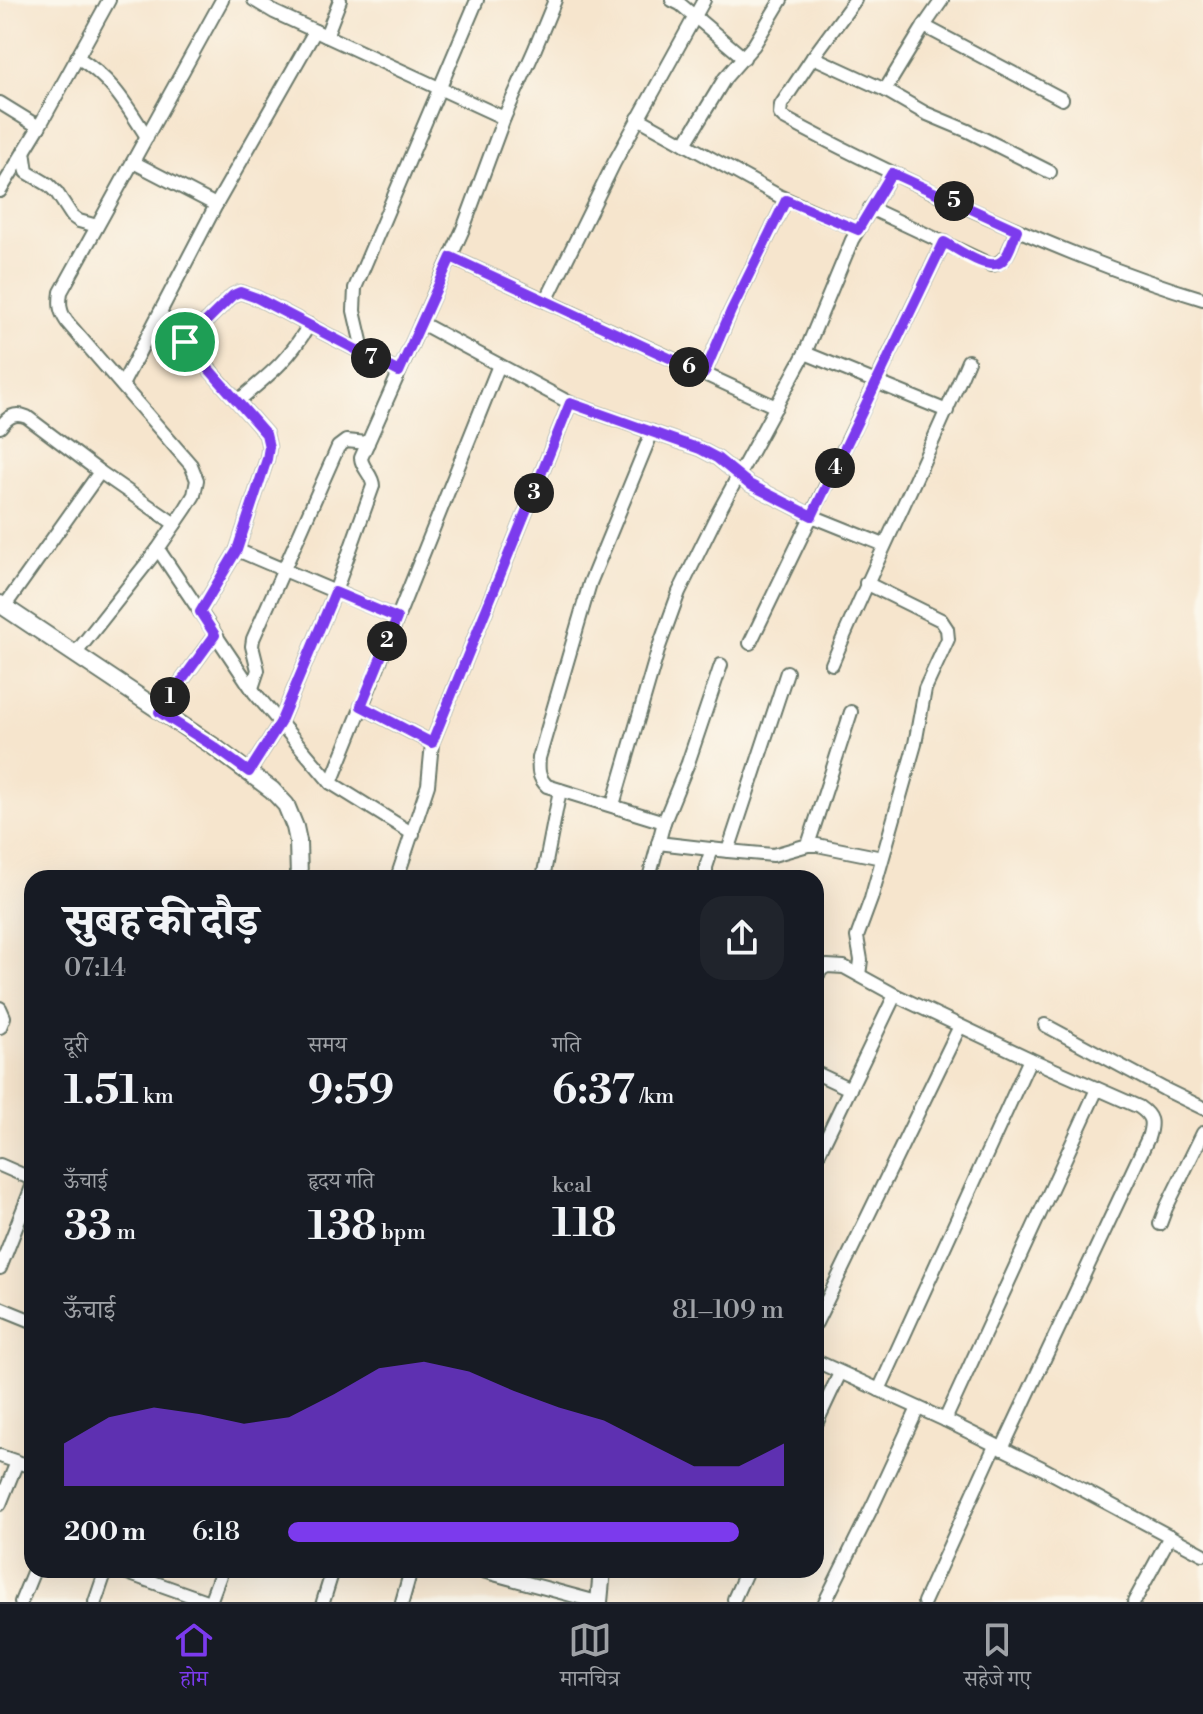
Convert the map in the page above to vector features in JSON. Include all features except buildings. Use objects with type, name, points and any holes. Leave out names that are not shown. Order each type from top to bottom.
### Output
[{"type":"street","points":[[0,191],[109,0]]},
{"type":"street","points":[[75,654],[158,549],[194,495],[197,480],[191,465],[61,314],[61,292],[222,0]]},
{"type":"street","points":[[254,0],[504,118]]},
{"type":"street","points":[[122,385],[216,205],[340,0]]},
{"type":"street","points":[[364,354],[354,311],[355,288],[477,0]]},
{"type":"street","points":[[249,772],[280,723],[335,592],[373,486],[361,458],[451,257],[504,118],[555,0]]},
{"type":"street","points":[[672,0],[744,58]]},
{"type":"street","points":[[546,301],[614,163],[704,0]]},
{"type":"street","points":[[685,144],[725,78],[744,58],[781,0]]},
{"type":"street","points":[[855,0],[781,105],[780,114],[892,173],[1017,230],[1119,271],[1203,299]]},
{"type":"street","points":[[885,90],[942,0]]},
{"type":"street","points":[[924,26],[1062,99]]},
{"type":"street","points":[[77,57],[112,85],[147,137]]},
{"type":"street","points":[[813,57],[1050,172]]},
{"type":"street","points":[[0,103],[39,127]]},
{"type":"street","points":[[638,118],[786,200],[858,230]]},
{"type":"street","points":[[24,151],[27,172],[49,185],[72,216],[97,226]]},
{"type":"street","points":[[133,162],[216,205]]},
{"type":"street","points":[[613,805],[679,592],[805,353],[858,230],[892,173]]},
{"type":"street","points":[[704,374],[731,311],[786,200]]},
{"type":"street","points":[[870,208],[991,265],[1005,259],[1017,230]]},
{"type":"street","points":[[750,643],[944,242]]},
{"type":"street","points":[[451,257],[776,407]]},
{"type":"street","points":[[185,342],[233,295],[240,292],[399,372]]},
{"type":"street","points":[[160,313],[266,434],[269,447],[237,550],[200,612]]},
{"type":"street","points":[[421,323],[570,403],[709,454],[749,484],[812,516],[884,545]]},
{"type":"street","points":[[238,401],[286,360],[309,325]]},
{"type":"street","points":[[805,353],[947,411]]},
{"type":"street","points":[[832,664],[968,361]]},
{"type":"street","points":[[331,783],[499,365]]},
{"type":"street","points":[[400,870],[428,785],[432,743],[570,403]]},
{"type":"street","points":[[0,427],[12,415],[27,417],[175,524]]},
{"type":"street","points":[[652,432],[590,583],[539,758],[538,773],[547,786],[664,822]]},
{"type":"street","points":[[252,688],[258,670],[253,639],[338,447],[346,441],[368,443]]},
{"type":"street","points":[[100,472],[2,606],[213,746],[272,790],[286,805],[295,827],[299,870]]},
{"type":"street","points":[[158,549],[252,688],[331,783],[413,834]]},
{"type":"street","points":[[237,550],[397,618]]},
{"type":"street","points":[[859,975],[861,960],[857,937],[915,744],[925,689],[948,639],[947,629],[941,620],[866,583]]},
{"type":"street","points":[[159,712],[215,635]]},
{"type":"street","points":[[651,870],[664,822],[688,763],[721,665]]},
{"type":"street","points":[[728,851],[787,672]]},
{"type":"street","points":[[361,706],[432,743]]},
{"type":"street","points":[[808,845],[851,712]]},
{"type":"street","points":[[545,870],[560,790]]},
{"type":"street","points":[[658,843],[773,855],[817,845],[882,858]]},
{"type":"street","points":[[706,870],[712,849]]},
{"type":"street","points":[[824,968],[844,967],[960,1026],[1139,1107],[1147,1113],[1151,1122],[1151,1128],[924,1602]]},
{"type":"street","points":[[824,1143],[895,995]]},
{"type":"street","points":[[0,1008],[4,1017],[0,1027]]},
{"type":"street","points":[[1045,1025],[1203,1108]]},
{"type":"street","points":[[824,1306],[960,1026]]},
{"type":"street","points":[[879,1390],[1030,1059]]},
{"type":"street","points":[[824,1077],[850,1089]]},
{"type":"street","points":[[945,1420],[1097,1089]]},
{"type":"street","points":[[1160,1224],[1203,1133]]},
{"type":"street","points":[[0,1165],[24,1176]]},
{"type":"street","points":[[0,1268],[24,1207]]},
{"type":"street","points":[[0,1308],[24,1318]]},
{"type":"street","points":[[824,1365],[1042,1468],[1203,1554]]},
{"type":"street","points":[[824,1407],[840,1373]]},
{"type":"street","points":[[825,1602],[918,1408]]},
{"type":"street","points":[[0,1456],[24,1464]]},
{"type":"street","points":[[0,1504],[17,1462]]},
{"type":"street","points":[[1134,1602],[1170,1536]]},
{"type":"street","points":[[21,1602],[31,1578]]},
{"type":"street","points":[[95,1602],[103,1578]]},
{"type":"street","points":[[135,1578],[172,1596],[210,1602],[219,1578]]},
{"type":"street","points":[[323,1602],[330,1578]]},
{"type":"street","points":[[402,1602],[409,1578]]},
{"type":"street","points":[[509,1578],[598,1602],[601,1578]]},
{"type":"street","points":[[734,1599],[741,1578]]},
{"type":"route","points":[[892,173],[1017,230],[1005,259],[999,264],[983,263],[944,242],[812,516],[749,484],[717,458],[700,449],[570,403],[432,743],[361,706],[397,618],[335,592],[280,723],[249,772],[159,712],[215,635],[200,612],[237,550],[269,447],[266,434],[185,342],[233,295],[240,292],[399,372],[451,257],[704,374],[731,311],[786,200],[858,230],[892,173]]}]
